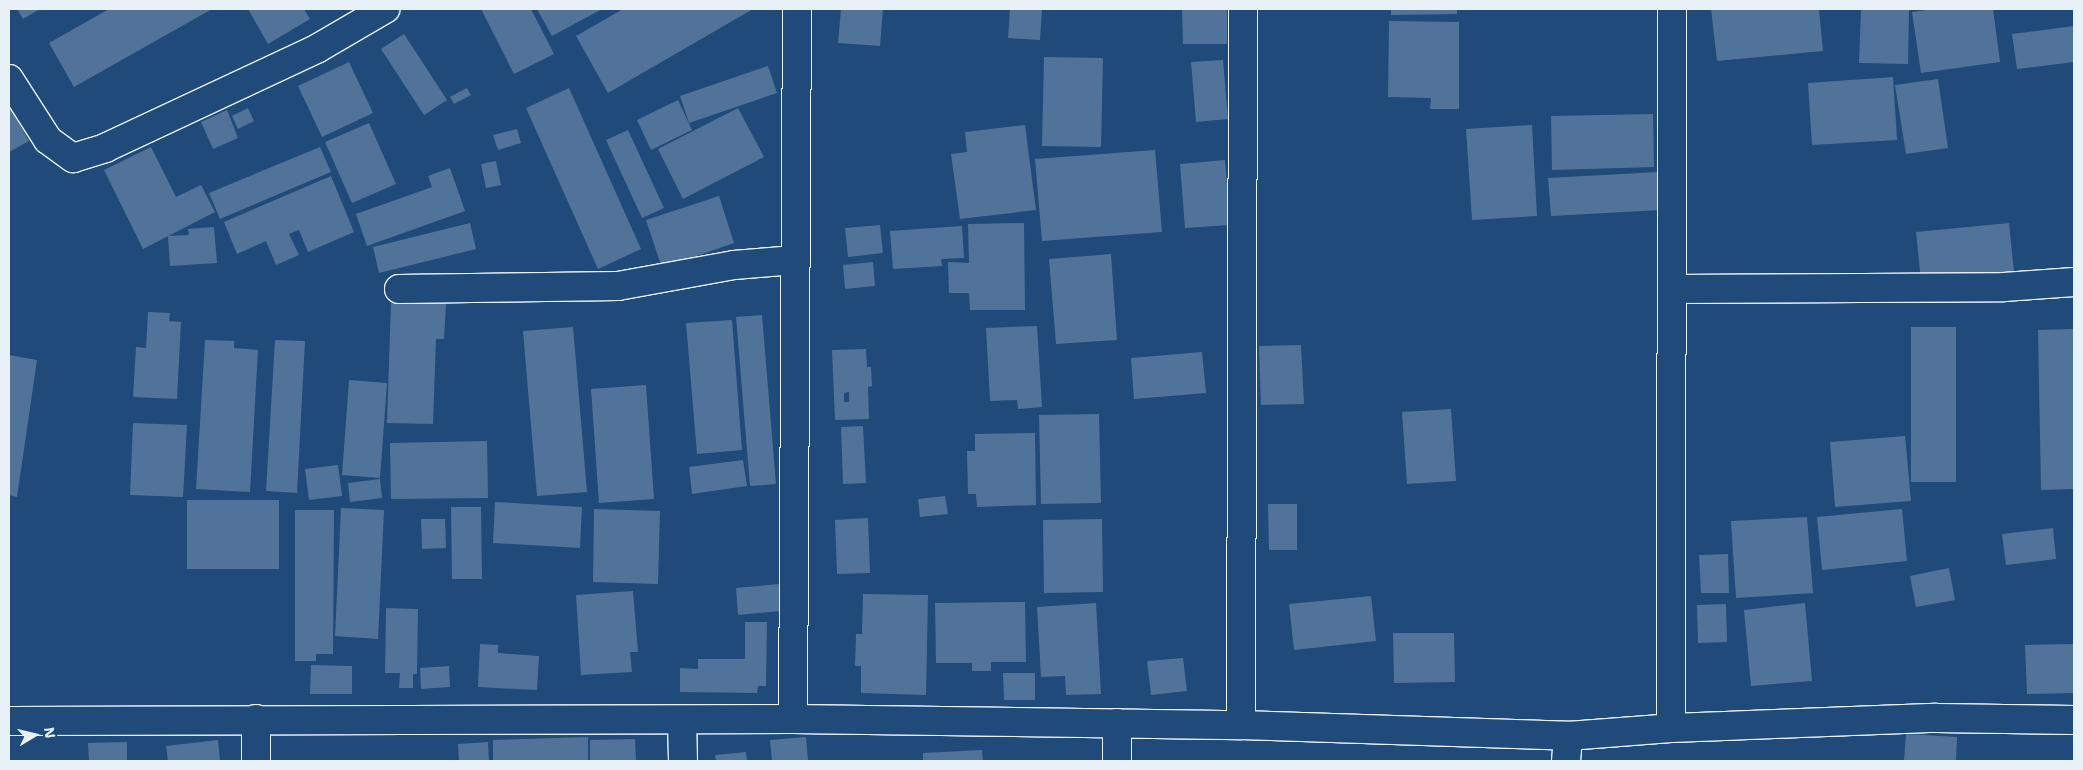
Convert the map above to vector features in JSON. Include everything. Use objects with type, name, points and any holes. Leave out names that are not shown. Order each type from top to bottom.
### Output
[{"type":"street","points":[[9,79],[48,140],[73,158],[105,148],[318,48],[385,9]]},
{"type":"street","points":[[793,719],[797,9]]},
{"type":"street","points":[[1241,724],[1243,9]]},
{"type":"street","points":[[1671,728],[1672,9]]},
{"type":"street","points":[[399,289],[618,286],[734,265],[796,260]]},
{"type":"street","points":[[1672,289],[2004,287],[2074,282]]},
{"type":"street","points":[[9,721],[793,719],[1241,724],[1567,749],[1671,728],[1936,718],[2074,720]]},
{"type":"street","points":[[256,719],[256,761]]},
{"type":"street","points":[[682,720],[683,761]]},
{"type":"street","points":[[1117,723],[1117,761]]},
{"type":"building","points":[[17,9],[40,9],[23,19]]},
{"type":"building","points":[[109,9],[212,9],[74,87],[49,43]]},
{"type":"building","points":[[248,9],[304,9],[310,19],[268,44]]},
{"type":"building","points":[[481,9],[531,9],[554,54],[514,74]]},
{"type":"building","points":[[537,9],[602,9],[552,36]]},
{"type":"building","points":[[623,9],[753,9],[608,93],[576,36]]},
{"type":"building","points":[[841,9],[883,9],[880,46],[838,43]]},
{"type":"building","points":[[1010,9],[1042,9],[1040,40],[1008,38]]},
{"type":"building","points":[[1182,9],[1227,9],[1227,44],[1183,44]]},
{"type":"building","points":[[1391,9],[1457,9],[1457,14],[1391,15]]},
{"type":"building","points":[[1711,9],[1819,9],[1823,51],[1717,61]]},
{"type":"building","points":[[1861,9],[1909,9],[1908,64],[1859,63]]},
{"type":"building","points":[[1934,9],[1993,9],[2000,62],[1921,73],[1912,12]]},
{"type":"building","points":[[1389,21],[1459,22],[1459,109],[1430,109],[1431,98],[1388,97]]},
{"type":"building","points":[[2074,26],[2074,62],[2017,69],[2012,34]]},
{"type":"building","points":[[404,34],[447,100],[424,115],[381,49]]},
{"type":"building","points":[[1044,57],[1103,58],[1101,147],[1042,146]]},
{"type":"building","points":[[1223,60],[1228,119],[1196,122],[1191,62]]},
{"type":"building","points":[[349,62],[373,113],[322,137],[298,86]]},
{"type":"building","points":[[768,66],[777,93],[689,123],[680,96]]},
{"type":"building","points":[[1893,77],[1897,140],[1812,145],[1808,83]]},
{"type":"building","points":[[1938,79],[1948,148],[1906,154],[1895,85]]},
{"type":"building","points":[[467,88],[471,95],[454,104],[450,97]]},
{"type":"building","points":[[569,88],[641,249],[598,269],[526,108]]},
{"type":"building","points":[[678,100],[692,130],[651,150],[637,120]]},
{"type":"building","points":[[9,106],[29,141],[9,152]]},
{"type":"building","points":[[248,108],[254,121],[238,129],[232,116]]},
{"type":"building","points":[[738,108],[764,157],[683,199],[658,149]]},
{"type":"building","points":[[227,110],[238,138],[213,149],[201,122]]},
{"type":"building","points":[[1653,114],[1654,167],[1552,170],[1551,116]]},
{"type":"building","points":[[369,123],[396,184],[352,203],[325,142]]},
{"type":"building","points":[[1025,125],[1036,210],[960,219],[951,154],[967,152],[965,132]]},
{"type":"building","points":[[1532,125],[1537,216],[1472,220],[1466,129]]},
{"type":"building","points":[[517,129],[521,143],[498,150],[493,135]]},
{"type":"building","points":[[628,130],[664,208],[642,218],[606,140]]},
{"type":"building","points":[[151,147],[176,197],[201,185],[215,212],[143,249],[104,170]]},
{"type":"building","points":[[320,147],[331,172],[220,219],[209,193]]},
{"type":"building","points":[[1155,150],[1162,232],[1042,241],[1035,159]]},
{"type":"building","points":[[1225,160],[1230,225],[1185,228],[1180,164]]},
{"type":"building","points":[[496,161],[501,185],[486,188],[481,164]]},
{"type":"building","points":[[450,168],[465,211],[367,246],[356,214],[432,187],[428,176]]},
{"type":"building","points":[[1659,172],[1661,210],[1551,216],[1548,178]]},
{"type":"building","points":[[331,176],[354,232],[308,252],[299,230],[289,234],[299,255],[276,265],[266,241],[237,254],[224,222]]},
{"type":"building","points":[[719,196],[734,243],[662,268],[646,220]]},
{"type":"building","points":[[470,223],[476,249],[379,273],[373,247]]},
{"type":"building","points":[[1024,223],[1025,310],[970,310],[969,293],[949,293],[948,262],[969,263],[968,224]]},
{"type":"building","points":[[2009,223],[2014,272],[1921,281],[1916,232]]},
{"type":"building","points":[[880,225],[883,253],[848,257],[845,228]]},
{"type":"building","points":[[962,226],[964,258],[941,259],[942,266],[893,269],[890,231]]},
{"type":"building","points":[[214,227],[217,263],[170,266],[168,236],[189,235],[188,229]]},
{"type":"building","points":[[1111,254],[1117,340],[1056,344],[1049,259]]},
{"type":"building","points":[[873,262],[875,286],[845,289],[843,265]]},
{"type":"building","points":[[391,302],[446,304],[444,339],[436,339],[433,424],[387,423]]},
{"type":"building","points":[[148,312],[170,313],[169,321],[181,322],[177,399],[133,397],[136,347],[146,348]]},
{"type":"building","points":[[762,315],[776,484],[750,486],[736,317]]},
{"type":"building","points":[[732,320],[742,450],[697,454],[686,323]]},
{"type":"building","points":[[1037,326],[1042,407],[1018,409],[1017,400],[990,401],[986,328]]},
{"type":"building","points":[[573,327],[587,492],[537,496],[523,331]]},
{"type":"building","points":[[1911,327],[1956,327],[1956,482],[1911,482]]},
{"type":"building","points":[[2074,329],[2074,489],[2041,490],[2038,330]]},
{"type":"building","points":[[205,340],[234,341],[234,348],[258,350],[250,492],[196,489]]},
{"type":"building","points":[[275,340],[305,341],[297,493],[266,491]]},
{"type":"building","points":[[1301,345],[1304,404],[1261,405],[1259,346]]},
{"type":"building","points":[[866,349],[867,367],[871,367],[872,386],[868,387],[869,419],[835,420],[832,350]],"holes":[[[849,392],[849,402],[844,402],[844,393]]]},
{"type":"building","points":[[1202,352],[1206,393],[1134,399],[1131,358]]},
{"type":"building","points":[[9,355],[37,360],[17,497],[9,495]]},
{"type":"building","points":[[349,380],[387,383],[380,478],[342,475]]},
{"type":"building","points":[[646,385],[654,499],[599,503],[591,389]]},
{"type":"building","points":[[1451,409],[1456,481],[1407,484],[1402,412]]},
{"type":"building","points":[[1099,414],[1101,503],[1041,504],[1039,415]]},
{"type":"building","points":[[133,423],[187,425],[183,497],[130,495]]},
{"type":"building","points":[[863,426],[866,483],[843,484],[841,427]]},
{"type":"building","points":[[1035,433],[1036,505],[977,507],[976,494],[968,494],[967,451],[975,451],[975,434]]},
{"type":"building","points":[[1905,436],[1911,501],[1835,507],[1830,442]]},
{"type":"building","points":[[487,441],[488,498],[391,499],[390,443]]},
{"type":"building","points":[[743,460],[747,486],[692,494],[689,467]]},
{"type":"building","points":[[338,465],[342,496],[309,500],[305,469]]},
{"type":"building","points":[[380,479],[382,498],[350,502],[348,483]]},
{"type":"building","points":[[945,496],[948,514],[920,517],[918,499]]},
{"type":"building","points":[[187,500],[279,500],[279,569],[187,569]]},
{"type":"building","points":[[495,502],[582,507],[580,548],[493,543]]},
{"type":"building","points":[[1268,504],[1297,504],[1297,550],[1269,550]]},
{"type":"building","points":[[451,507],[481,507],[482,579],[452,579]]},
{"type":"building","points":[[341,508],[384,510],[378,639],[335,636]]},
{"type":"building","points":[[594,509],[660,511],[658,584],[593,582]]},
{"type":"building","points":[[1902,509],[1907,561],[1822,570],[1817,517]]},
{"type":"building","points":[[295,510],[334,510],[333,654],[316,654],[316,661],[295,661]]},
{"type":"building","points":[[1807,517],[1813,593],[1736,598],[1731,521]]},
{"type":"building","points":[[868,518],[870,573],[837,574],[835,520]]},
{"type":"building","points":[[421,519],[445,519],[446,548],[422,549]]},
{"type":"building","points":[[1102,519],[1103,592],[1044,593],[1043,520]]},
{"type":"building","points":[[2053,528],[2056,559],[2006,565],[2002,534]]},
{"type":"building","points":[[1728,554],[1729,593],[1701,593],[1699,555]]},
{"type":"building","points":[[1949,568],[1955,600],[1916,607],[1910,576]]},
{"type":"building","points":[[779,584],[781,611],[738,615],[736,588]]},
{"type":"building","points":[[633,591],[638,652],[630,652],[632,672],[581,675],[576,595]]},
{"type":"building","points":[[863,594],[928,595],[926,695],[861,693],[861,666],[855,666],[856,634],[862,634]]},
{"type":"building","points":[[1371,596],[1376,641],[1294,650],[1289,604]]},
{"type":"building","points":[[1025,602],[1026,662],[991,662],[991,671],[972,671],[972,663],[936,663],[935,603]]},
{"type":"building","points":[[1096,603],[1101,694],[1066,695],[1065,676],[1041,677],[1037,607]]},
{"type":"building","points":[[1805,603],[1812,681],[1751,686],[1744,610]]},
{"type":"building","points":[[1726,604],[1727,642],[1698,643],[1697,605]]},
{"type":"building","points":[[386,608],[418,609],[417,674],[413,674],[413,688],[399,688],[400,673],[385,673]]},
{"type":"building","points":[[745,622],[767,622],[766,686],[758,686],[757,693],[680,692],[680,668],[698,669],[698,659],[745,659]]},
{"type":"building","points":[[1393,633],[1454,633],[1455,682],[1394,683]]},
{"type":"building","points":[[480,644],[498,645],[498,653],[539,656],[537,690],[478,687]]},
{"type":"building","points":[[2074,644],[2074,693],[2027,694],[2025,645]]},
{"type":"building","points":[[1183,658],[1187,691],[1151,695],[1147,661]]},
{"type":"building","points":[[311,665],[352,666],[352,694],[310,694]]},
{"type":"building","points":[[449,666],[450,687],[421,689],[420,668]]},
{"type":"building","points":[[1003,673],[1035,673],[1035,700],[1004,700]]},
{"type":"building","points":[[1906,734],[1957,737],[1956,761],[1904,761]]},
{"type":"building","points":[[588,737],[588,761],[493,761],[493,740]]},
{"type":"building","points":[[806,737],[808,761],[772,761],[770,740]]},
{"type":"building","points":[[635,739],[636,761],[590,761],[590,740]]},
{"type":"building","points":[[218,740],[220,761],[168,761],[166,746]]},
{"type":"building","points":[[127,742],[127,761],[89,761],[88,743]]},
{"type":"building","points":[[488,742],[489,761],[459,761],[458,744]]},
{"type":"building","points":[[982,750],[983,761],[923,761],[923,753]]},
{"type":"building","points":[[746,752],[747,761],[716,761],[715,755]]}]
